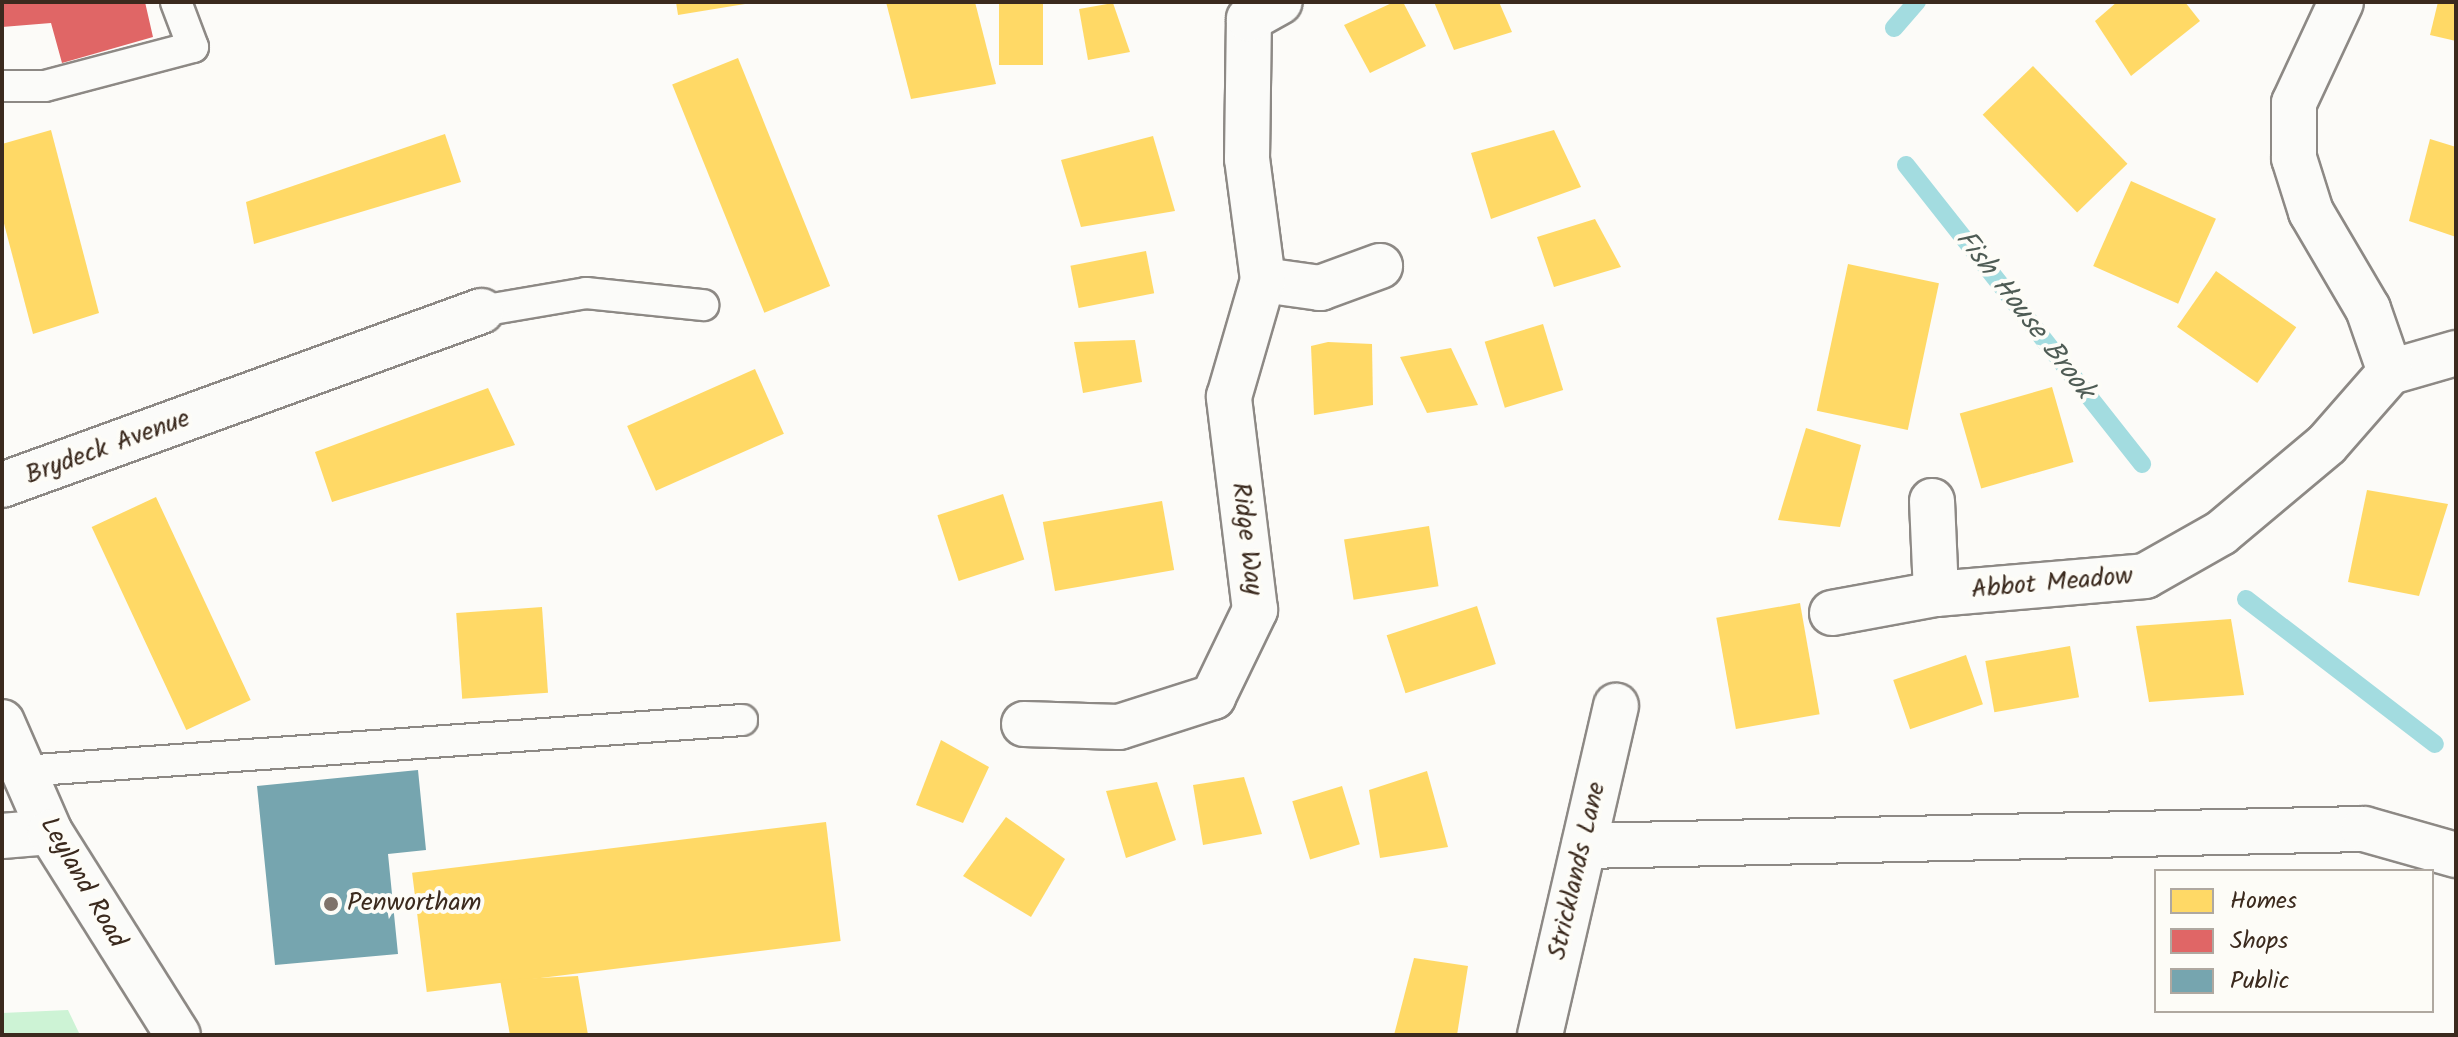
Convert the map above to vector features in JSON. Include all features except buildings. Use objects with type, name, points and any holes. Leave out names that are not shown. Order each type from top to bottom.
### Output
[{"type":"street","points":[[2341,2],[2294,103],[2294,158],[2311,212],[2368,309],[2390,372],[2456,353]]},
{"type":"street","name":"Ridge Way","points":[[1024,724],[1119,727],[1213,697],[1255,610],[1229,397],[1263,280],[1247,159],[1252,8]]},
{"type":"street","points":[[1263,280],[1320,288],[1380,266]]},
{"type":"street","name":"Brydeck Avenue","points":[[2,485],[481,311]]},
{"type":"street","name":"Abbot Meadow","points":[[1832,613],[1936,594],[2145,576],[2233,523],[2327,444],[2390,372]]},
{"type":"street","points":[[1932,501],[1936,594]]},
{"type":"street","name":"Stricklands Lane","points":[[1540,1035],[1616,706]]},
{"type":"street","name":"Leyland Road","points":[[2,722],[50,832],[178,1035]]},
{"type":"street","points":[[1584,846],[2364,829],[2456,855]]},
{"type":"street","points":[[2,836],[50,832]]},
{"type":"lane","points":[[2,86],[45,86],[193,47],[176,2]]},
{"type":"lane","points":[[481,311],[586,293],[703,305]]},
{"type":"lane","points":[[22,771],[742,720]]},
{"type":"green space","points":[[68,1010],[80,1035],[2,1035],[2,1013]]},
{"type":"waterway","name":"Fish House Brook","points":[[1894,28],[1917,2]]},
{"type":"waterway","name":"Fish House Brook","points":[[1906,165],[2142,464]]},
{"type":"waterway","name":"Fish House Brook","points":[[2246,599],[2435,744]]},
{"type":"place","name":"Penwortham","points":[[331,904]]}]
